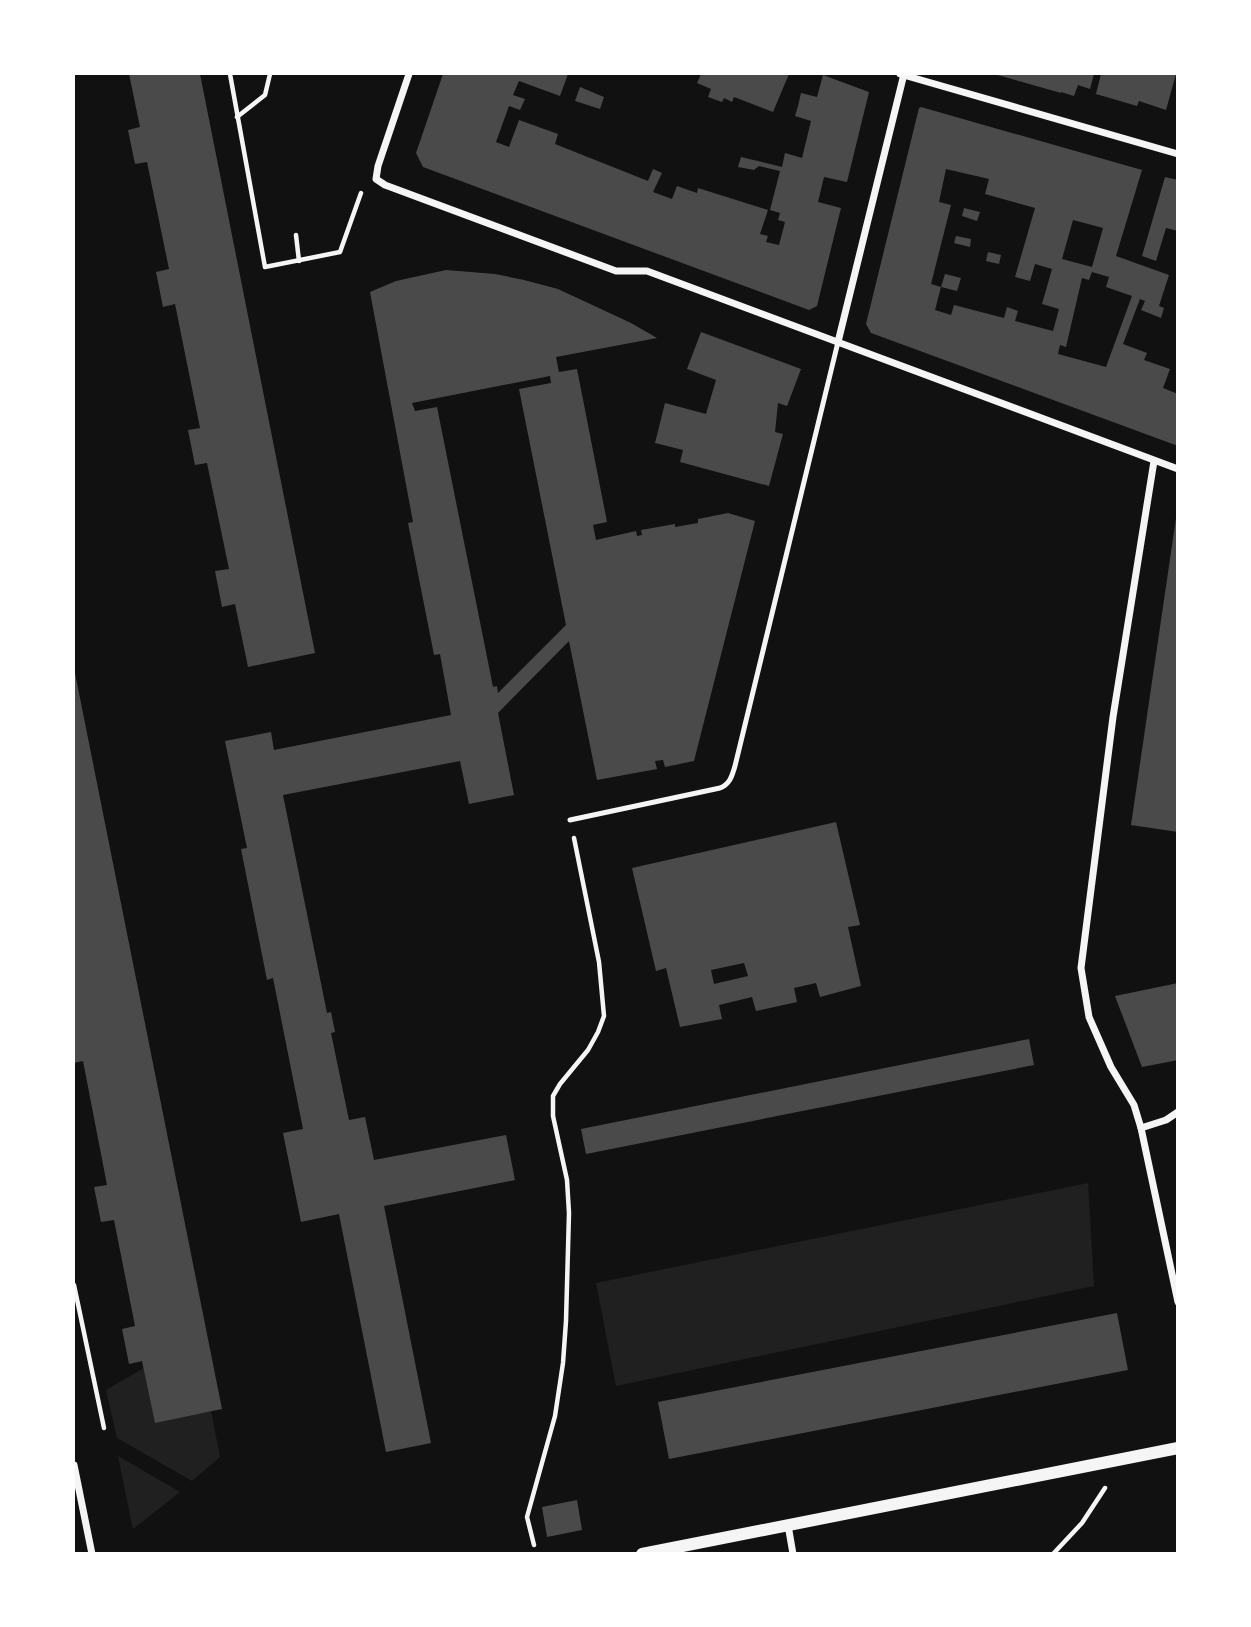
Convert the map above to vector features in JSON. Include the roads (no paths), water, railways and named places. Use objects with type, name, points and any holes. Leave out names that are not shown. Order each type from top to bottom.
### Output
[{"type":"street","points":[[409,74],[378,166],[376,179],[385,185],[616,271],[647,271],[1178,469]]},
{"type":"street","points":[[838,342],[902,74],[1178,154]]},
{"type":"street","points":[[1154,460],[1113,717],[1081,968],[1089,1017],[1111,1068],[1134,1105],[1141,1128],[1178,1303]]},
{"type":"street","points":[[1141,1128],[1166,1120],[1178,1112]]},
{"type":"street","points":[[642,1553],[1178,1448]]},
{"type":"street","points":[[74,1465],[92,1553]]},
{"type":"street","points":[[788,1525],[793,1553]]},
{"type":"lane","points":[[570,820],[720,788],[726,786],[730,780],[838,342]]}]
